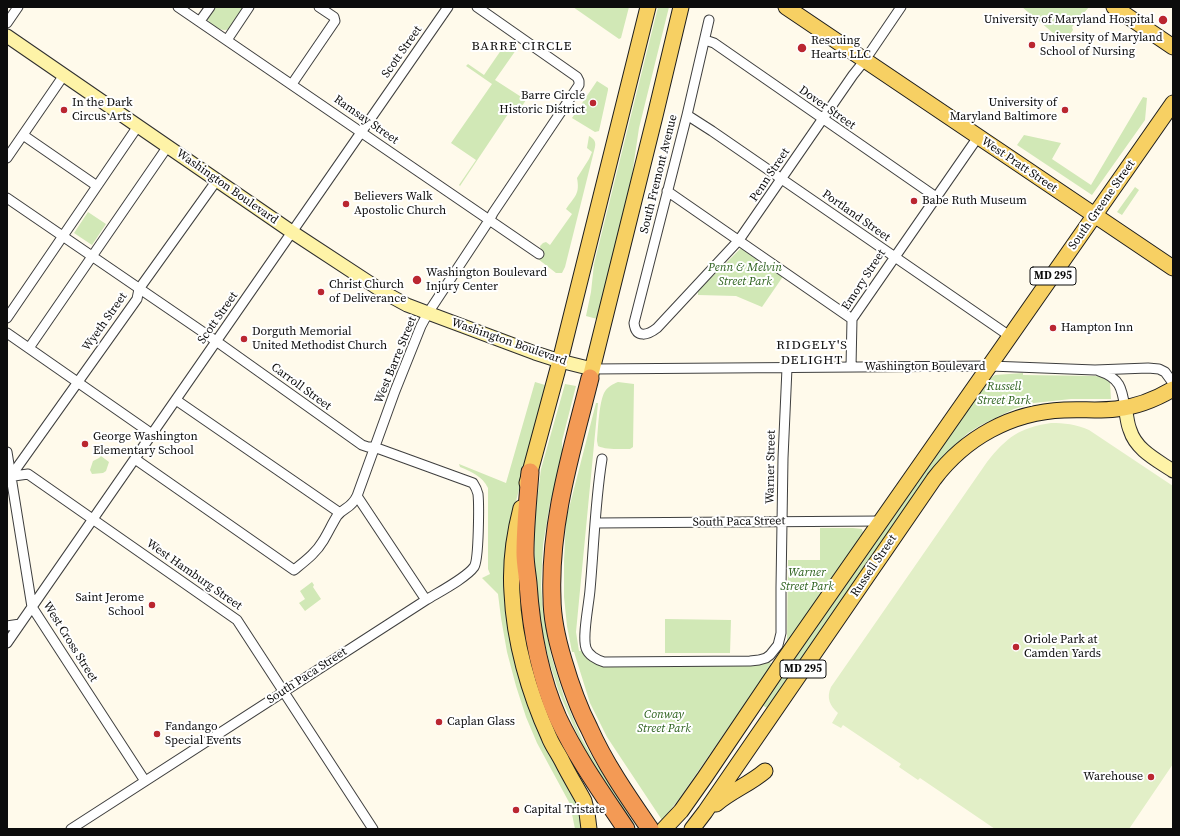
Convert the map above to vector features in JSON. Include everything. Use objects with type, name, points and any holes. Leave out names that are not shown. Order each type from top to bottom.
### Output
[{"type":"highway","points":[[591,374],[566,474],[555,535],[552,570],[554,622],[558,644],[567,675],[578,706],[589,729],[602,754],[659,826]]},
{"type":"highway","points":[[530,472],[526,518],[525,555],[530,617],[537,656],[558,718],[585,767],[626,829]]},
{"type":"main road","points":[[589,829],[584,801],[549,738],[537,707],[522,659],[514,619],[512,569],[520,510],[560,361],[648,7]]},
{"type":"main road","points":[[591,374],[681,7]]},
{"type":"main road","name":"West Pratt Street","points":[[786,7],[1173,268]]},
{"type":"main road","points":[[1114,7],[1173,47]]},
{"type":"main road","name":"Washington Boulevard","points":[[7,36],[292,232],[385,293],[428,313],[560,361],[591,374]]},
{"type":"main road","name":"South Greene Street","points":[[990,366],[1173,103]]},
{"type":"main road","name":"Russell Street","points":[[659,826],[684,807],[786,657],[990,366]]},
{"type":"main road","name":"MD 295","points":[[1125,408],[1154,399],[1173,389]]},
{"type":"main road","points":[[1125,408],[1130,430],[1136,443],[1173,471]]},
{"type":"main road","name":"Russell Street","points":[[692,829],[930,485],[945,466],[958,453],[973,440],[987,431],[1020,416],[1052,410],[1107,410],[1125,408]]},
{"type":"main road","points":[[705,812],[724,797],[755,780],[765,771]]},
{"type":"street","points":[[7,23],[18,7]]},
{"type":"street","name":"Ramsay Street","points":[[178,7],[490,219],[539,254]]},
{"type":"street","points":[[200,22],[210,7]]},
{"type":"street","points":[[227,40],[249,7]]},
{"type":"street","points":[[292,84],[335,21],[334,17],[319,7]]},
{"type":"street","name":"Scott Street","points":[[7,643],[448,7]]},
{"type":"street","name":"West Barre Street","points":[[357,496],[415,340],[428,313],[579,85],[577,77],[477,7]]},
{"type":"street","name":"Penn Street","points":[[638,332],[646,334],[657,328],[739,240],[901,7]]},
{"type":"street","name":"South Fremont Avenue","points":[[638,332],[634,323],[687,115],[709,20]]},
{"type":"street","name":"Dover Street","points":[[705,40],[714,44],[822,120],[936,197]]},
{"type":"street","points":[[7,158],[64,75]]},
{"type":"street","name":"Portland Street","points":[[687,115],[1011,337]]},
{"type":"street","points":[[7,318],[138,126]]},
{"type":"street","points":[[23,135],[97,186]]},
{"type":"street","name":"Emory Street","points":[[851,367],[852,319],[978,136]]},
{"type":"street","points":[[29,348],[168,146]]},
{"type":"street","name":"Wyeth Street","points":[[9,477],[137,298],[139,289],[217,180]]},
{"type":"street","points":[[667,191],[852,319]]},
{"type":"street","name":"Carroll Street","points":[[7,198],[216,341],[362,445],[374,447],[473,483],[475,487]]},
{"type":"street","points":[[7,333],[152,434]]},
{"type":"street","name":"Washington Boulevard","points":[[591,374],[851,367],[990,366],[1095,370],[1159,368],[1165,372],[1173,383]]},
{"type":"street","name":"Warner Street","points":[[596,523],[585,638],[586,649],[591,655],[599,661],[604,662],[750,661],[766,658],[770,655],[778,645],[781,633],[783,458],[787,368]]},
{"type":"street","name":"Washington Boulevard","points":[[1095,370],[1106,374],[1116,381],[1121,388],[1125,408]]},
{"type":"street","points":[[176,400],[340,513]]},
{"type":"street","name":"West Cross Street","points":[[7,452],[9,477],[32,607],[145,781]]},
{"type":"street","points":[[135,459],[294,570],[316,551],[340,513],[354,503],[357,496]]},
{"type":"street","points":[[596,523],[602,459]]},
{"type":"street","name":"West Hamburg Street","points":[[9,477],[28,474],[238,620],[373,829]]},
{"type":"street","name":"South Paca Street","points":[[71,829],[463,577],[475,566],[477,562],[478,492],[475,487]]},
{"type":"street","points":[[357,496],[426,600]]},
{"type":"street","name":"South Paca Street","points":[[596,523],[881,521]]},
{"type":"street","points":[[7,626],[20,624]]},
{"type":"green space","points":[[212,7],[244,7],[229,29],[223,30],[213,26],[207,18]]},
{"type":"green space","points":[[573,7],[629,7],[621,38],[619,39]]},
{"type":"green space","points":[[658,7],[669,7],[639,128],[632,175],[597,319],[586,316],[591,292],[594,264]]},
{"type":"green space","points":[[1022,7],[1089,7],[1072,27],[1073,30],[1064,42]]},
{"type":"green space","points":[[506,43],[516,50],[495,80],[526,100],[520,109],[514,105],[460,186],[459,185],[476,160],[451,143],[492,84],[466,66],[468,64],[484,75]]},
{"type":"green space","points":[[597,81],[608,88],[608,90],[599,131],[595,132],[572,118]]},
{"type":"green space","points":[[1143,97],[1147,98],[1145,120],[1092,195],[1017,145],[1024,135],[1061,143],[1052,159],[1091,185]]},
{"type":"green space","points":[[589,136],[594,140],[595,147],[565,267],[562,273],[556,273],[538,259],[543,252],[540,246],[546,242],[550,245],[572,214],[566,209],[576,195],[578,188],[577,178],[592,152],[587,148]]},
{"type":"green space","points":[[1135,187],[1139,190],[1122,215],[1117,212]]},
{"type":"green space","points":[[88,212],[106,224],[92,245],[74,233]]},
{"type":"green space","name":"Penn & Melvin Street Park","points":[[742,247],[784,275],[762,307],[736,296],[698,295],[698,291]]},
{"type":"green space","name":"Russell Street Park","points":[[1023,373],[1023,375],[1096,376],[1104,378],[1110,383],[1111,399],[1071,399],[1034,403],[1014,409],[968,433],[944,455],[934,467],[767,708],[762,705],[942,448],[941,447],[991,378],[995,375]]},
{"type":"green space","points":[[535,382],[545,385],[514,509],[506,593],[581,813],[583,829],[575,829],[570,804],[537,743],[526,717],[507,652],[498,594],[482,578],[490,574],[488,569],[488,488],[480,477],[460,467],[459,464],[506,483]]},
{"type":"green space","points":[[618,382],[634,384],[633,447],[630,449],[605,448],[598,446],[597,441],[602,398],[607,389]]},
{"type":"green space","points":[[565,384],[576,386],[562,441],[562,461],[550,503],[543,545],[541,586],[543,611],[551,655],[564,697],[582,739],[635,825],[633,826],[588,758],[559,692],[549,661],[540,622],[535,588],[534,525],[541,469]]},
{"type":"green space","name":"Conway Street Park","points":[[596,403],[598,403],[576,632],[579,651],[583,650],[595,663],[768,661],[772,664],[679,799],[662,820],[607,737],[590,703],[574,652],[572,652],[567,626],[564,597],[566,520]]},
{"type":"green space","name":"Oriole Park at Camden Yards","points":[[1051,423],[1070,424],[1089,430],[1173,486],[1173,764],[1129,829],[995,829],[920,778],[918,780],[899,767],[901,764],[843,725],[841,728],[832,723],[838,713],[830,702],[829,695],[831,687],[987,462],[1001,446],[1014,435],[1030,428]]},
{"type":"green space","points":[[101,456],[109,462],[106,471],[103,473],[92,474],[90,470],[93,461]]},
{"type":"green space","name":"Warner Street Park","points":[[820,528],[862,529],[863,533],[787,643],[788,560],[820,560]]},
{"type":"green space","points":[[312,582],[314,585],[313,587],[321,599],[305,611],[299,603],[305,599],[300,591]]},
{"type":"green space","points":[[665,619],[731,620],[730,653],[665,653]]},
{"type":"place","name":"University of Maryland Hospital","points":[[1163,20]]},
{"type":"place","name":"University of Maryland School of Nursing","points":[[1032,45]]},
{"type":"place","name":"Rescuing Hearts LLC","points":[[802,48]]},
{"type":"place","name":"Barre Circle Historic District","points":[[593,103]]},
{"type":"place","name":"In the Dark Circus Arts","points":[[64,110]]},
{"type":"place","name":"University of Maryland Baltimore","points":[[1065,110]]},
{"type":"place","name":"Babe Ruth Museum","points":[[914,201]]},
{"type":"place","name":"Believers Walk Apostolic Church","points":[[346,204]]},
{"type":"place","name":"Washington Boulevard Injury Center","points":[[417,280]]},
{"type":"place","name":"Christ Church of Deliverance","points":[[321,292]]},
{"type":"place","name":"Hampton Inn","points":[[1053,328]]},
{"type":"place","name":"Dorguth Memorial United Methodist Church","points":[[244,339]]},
{"type":"place","name":"George Washington Elementary School","points":[[85,444]]},
{"type":"place","name":"Saint Jerome School","points":[[152,605]]},
{"type":"place","name":"Oriole Park at Camden Yards","points":[[1016,647]]},
{"type":"place","name":"Caplan Glass","points":[[439,722]]},
{"type":"place","name":"Fandango Special Events","points":[[157,734]]},
{"type":"place","name":"Warehouse","points":[[1151,777]]},
{"type":"place","name":"Capital Tristate","points":[[516,810]]},
{"type":"district","name":"BARRE CIRCLE","points":[[522,47]]},
{"type":"district","name":"RIDGELY'S DELIGHT","points":[[812,354]]}]
